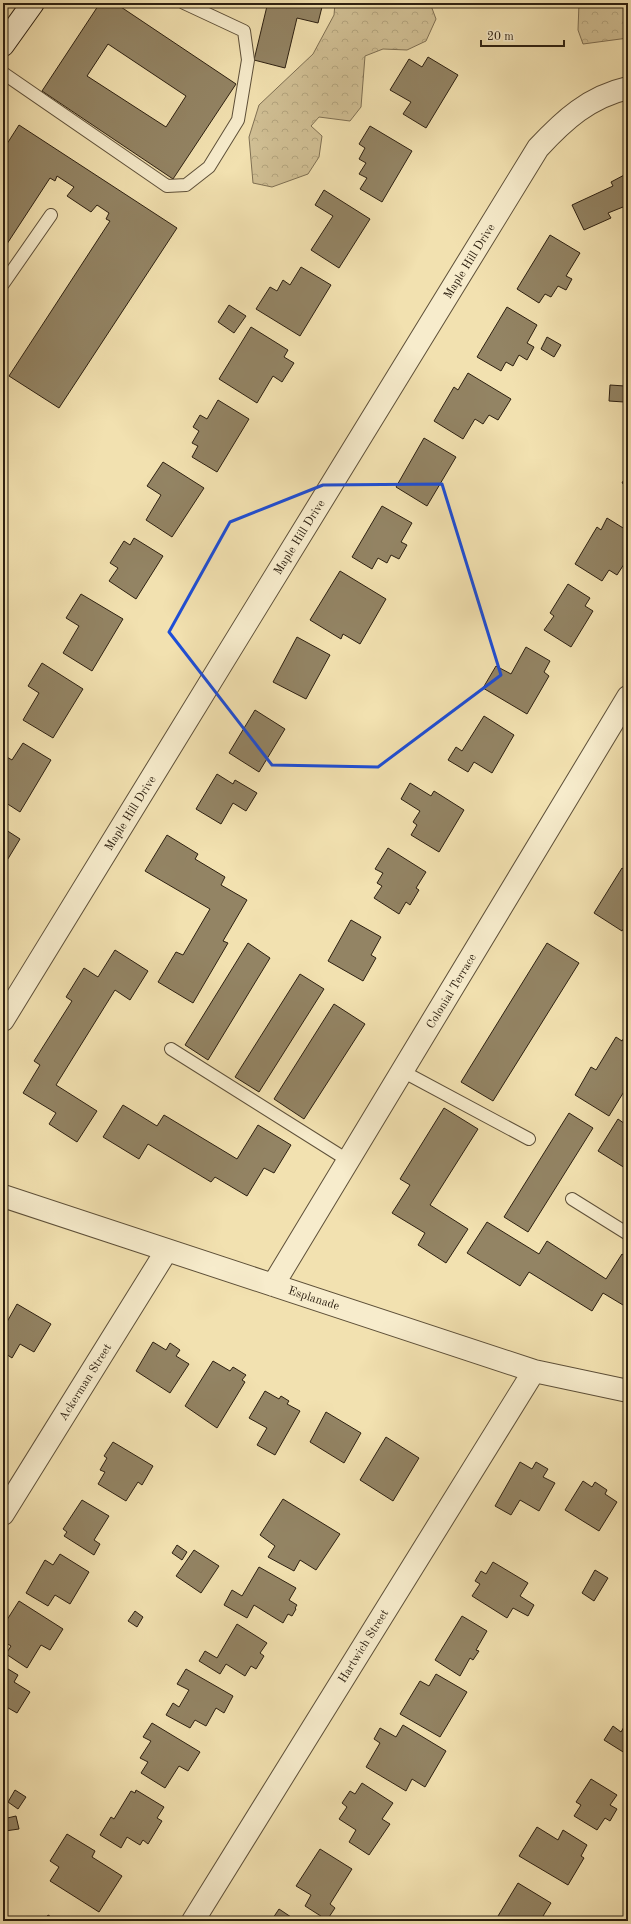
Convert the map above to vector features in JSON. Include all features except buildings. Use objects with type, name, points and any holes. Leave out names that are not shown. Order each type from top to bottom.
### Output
[{"type":"street","points":[[3,44],[33,3]]},
{"type":"street","name":"Maple Hill Drive","points":[[3,1020],[538,148],[561,123],[586,105],[617,91],[628,88]]},
{"type":"street","name":"Colonial Terrace","points":[[273,1285],[628,697]]},
{"type":"street","name":"Esplanade","points":[[3,1196],[534,1371],[628,1391]]},
{"type":"street","name":"Ackerman Street","points":[[3,1514],[167,1250]]},
{"type":"street","name":"Hartwich Street","points":[[193,1921],[534,1371]]},
{"type":"lane","points":[[3,73],[166,186],[186,185],[209,166],[238,120],[248,60],[244,31],[184,3]]},
{"type":"lane","points":[[3,284],[51,215]]},
{"type":"lane","points":[[171,1049],[348,1161]]},
{"type":"lane","points":[[402,1071],[529,1139]]},
{"type":"lane","points":[[572,1199],[628,1234]]},
{"type":"highlighted area","points":[[442,484],[501,675],[378,767],[272,765],[169,632],[230,522],[323,485]]},
{"type":"green space","points":[[335,3],[430,3],[436,19],[426,41],[407,50],[383,49],[365,56],[361,107],[350,121],[319,117],[311,126],[322,136],[319,157],[308,174],[272,187],[253,183],[249,137],[259,105],[313,54],[334,15]]},
{"type":"green space","points":[[579,3],[628,3],[628,38],[583,44],[578,30]]}]
